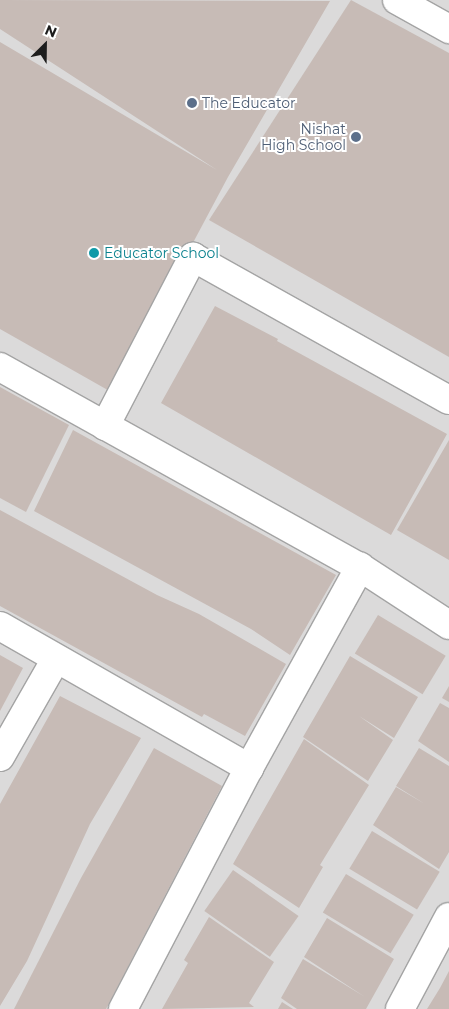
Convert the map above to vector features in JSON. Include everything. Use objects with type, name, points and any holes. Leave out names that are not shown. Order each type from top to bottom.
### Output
[{"type":"street","points":[[397,0],[449,29]]},
{"type":"street","points":[[105,426],[193,257],[449,400]]},
{"type":"street","points":[[0,367],[360,567],[449,625]]},
{"type":"street","points":[[123,1009],[249,768],[360,567]]},
{"type":"street","points":[[0,626],[249,768]]},
{"type":"street","points":[[0,757],[56,659]]},
{"type":"street","points":[[400,1009],[449,917]]},
{"type":"shaded area","points":[[0,0],[449,0],[449,1009],[0,1009]]},
{"type":"building","points":[[0,0],[330,1],[228,177],[113,393],[0,329],[0,42],[217,170],[0,29]]},
{"type":"building","name":"Nishat High School","points":[[351,0],[449,53],[449,357],[209,220]]},
{"type":"building","points":[[215,306],[278,339],[277,341],[447,434],[391,535],[161,403]]},
{"type":"building","points":[[0,387],[69,425],[26,512],[0,498]]},
{"type":"building","points":[[73,430],[336,575],[290,655],[251,629],[34,511]]},
{"type":"building","points":[[449,440],[449,560],[397,530]]},
{"type":"building","points":[[0,510],[157,595],[199,614],[286,664],[245,736],[204,714],[202,717],[0,606]]},
{"type":"building","points":[[378,615],[446,656],[423,694],[355,654]]},
{"type":"building","points":[[0,655],[23,668],[0,711]]},
{"type":"building","points":[[350,656],[418,697],[394,738],[359,716],[393,740],[368,781],[303,737]]},
{"type":"building","points":[[449,686],[449,702],[442,698]]},
{"type":"building","points":[[60,696],[141,738],[90,824],[27,961],[0,1006],[0,804]]},
{"type":"building","points":[[440,703],[449,708],[449,762],[418,741]]},
{"type":"building","points":[[304,739],[369,785],[320,865],[323,867],[299,908],[233,864]]},
{"type":"building","points":[[154,748],[222,786],[106,1009],[14,1009],[81,878]]},
{"type":"building","points":[[419,748],[449,766],[449,852],[439,869],[373,825],[396,787],[425,804],[396,786]]},
{"type":"building","points":[[372,831],[440,872],[417,909],[349,869]]},
{"type":"building","points":[[233,870],[299,916],[270,957],[204,911]]},
{"type":"building","points":[[346,874],[414,915],[391,953],[323,913]]},
{"type":"building","points":[[209,917],[274,962],[249,1003],[254,1007],[162,1009],[188,963],[184,960]]},
{"type":"building","points":[[327,918],[394,959],[366,1009],[297,1009],[281,998],[303,959],[365,997],[304,957]]},
{"type":"building","points":[[449,971],[449,1009],[427,1009],[440,988]]},
{"type":"building","points":[[282,1002],[293,1009],[278,1009]]},
{"type":"place","name":"The Educator","points":[[192,103]]},
{"type":"place","name":"Nishat High School","points":[[356,137]]},
{"type":"place","name":"Educator School","points":[[94,253]]}]
